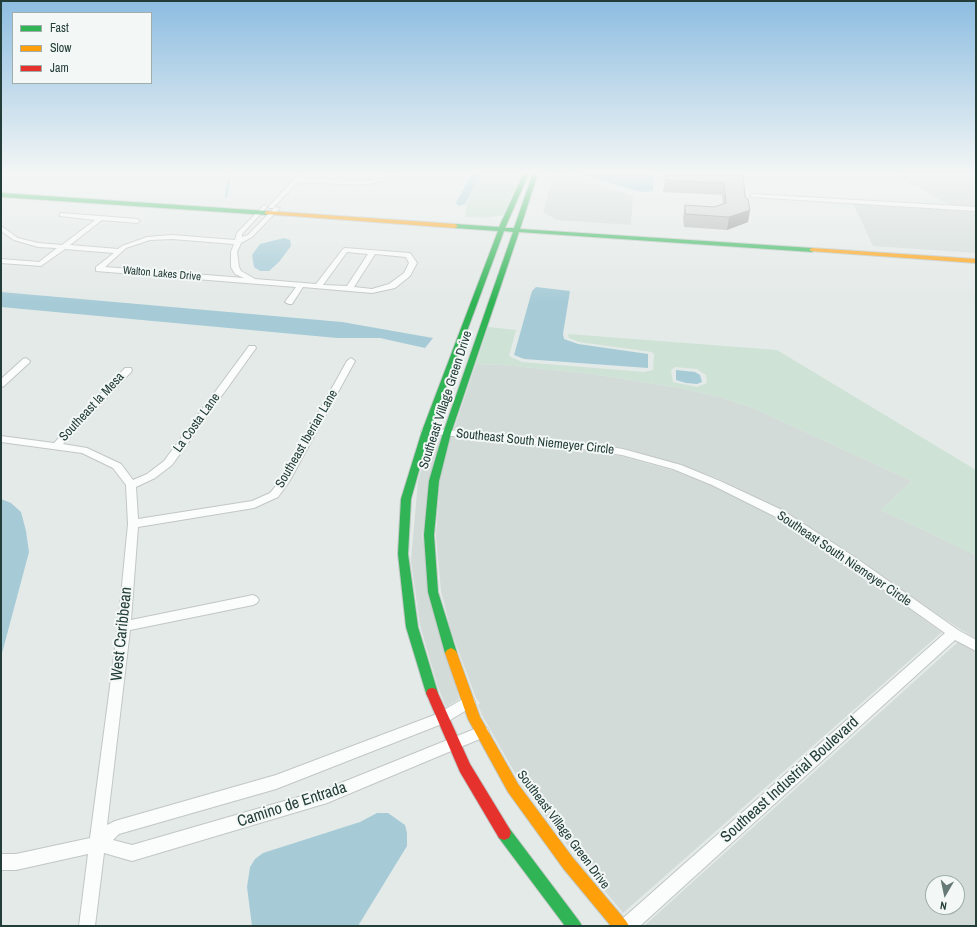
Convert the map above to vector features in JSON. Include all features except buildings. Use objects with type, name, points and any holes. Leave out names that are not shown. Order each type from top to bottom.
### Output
[{"type":"main road","points":[[360,216],[768,244],[850,246],[976,255]]},
{"type":"main road","name":"Southeast Village Green Drive","points":[[507,216],[426,431],[406,499],[403,554],[412,627],[419,655],[429,687],[453,743],[465,768],[509,842],[574,926]]},
{"type":"main road","name":"Southeast Village Green Drive","points":[[522,216],[447,432],[434,481],[429,535],[433,592],[444,633],[474,718],[513,788],[568,863],[620,926]]},
{"type":"main road","points":[[518,227],[685,242],[755,243],[976,261]]},
{"type":"street","points":[[78,216],[137,221]]},
{"type":"street","name":"Walton Lakes Drive","points":[[254,282],[238,272],[235,267],[234,252],[239,234],[260,216]]},
{"type":"street","points":[[238,242],[250,236],[264,216]]},
{"type":"street","points":[[1,261],[41,264],[101,218]]},
{"type":"street","name":"Walton Lakes Drive","points":[[1,228],[16,239],[24,242],[120,251]]},
{"type":"street","name":"Walton Lakes Drive","points":[[238,242],[160,237],[136,242],[120,251],[99,269],[254,282],[301,285],[318,287],[372,291],[392,286],[407,274],[413,263],[409,255],[345,250],[318,287]]},
{"type":"street","points":[[349,289],[373,252]]},
{"type":"street","points":[[289,302],[301,285]]},
{"type":"street","name":"La Costa Lane","points":[[131,485],[151,476],[168,463],[252,348]]},
{"type":"street","points":[[1,384],[26,361]]},
{"type":"street","name":"Southeast Iberian Lane","points":[[133,524],[254,504],[274,495],[284,482],[351,361]]},
{"type":"street","name":"Southeast la Mesa","points":[[57,445],[128,370]]},
{"type":"street","name":"Southeast South Niemeyer Circle","points":[[426,431],[583,446],[623,452],[677,467],[716,482],[778,514],[849,559],[954,633],[976,646]]},
{"type":"street","points":[[1,439],[57,445],[84,450],[103,458],[116,466],[131,485]]},
{"type":"street","name":"West Caribbean","points":[[87,926],[124,626],[133,524],[131,485]]},
{"type":"street","points":[[124,626],[253,600]]},
{"type":"street","name":"Southeast Industrial Boulevard","points":[[627,926],[954,633]]},
{"type":"street","name":"Camino de Entrada","points":[[97,844],[115,828],[276,782],[442,718],[468,702]]},
{"type":"street","name":"Camino de Entrada","points":[[1,862],[16,862],[97,844],[132,854],[327,796],[482,732]]},
{"type":"shaded area","points":[[550,216],[632,216],[631,225],[557,220]]},
{"type":"shaded area","points":[[859,216],[976,216],[976,253],[873,246]]},
{"type":"shaded area","points":[[476,364],[504,365],[592,374],[680,388],[719,397],[753,408],[912,481],[881,510],[976,555],[976,639],[905,594],[853,555],[782,510],[719,479],[678,464],[623,448],[583,442],[454,429]]},
{"type":"shaded area","points":[[431,435],[440,436],[422,536],[459,699],[446,707],[437,684],[420,625],[411,561],[418,481]]},
{"type":"shaded area","points":[[451,437],[582,450],[621,456],[675,471],[714,486],[775,517],[846,563],[942,632],[623,913],[576,856],[520,782],[482,715],[478,705],[480,703],[476,698],[451,631],[441,591],[436,535],[440,481]]},
{"type":"shaded area","points":[[958,642],[976,652],[976,926],[644,926]]},
{"type":"green space","points":[[465,216],[496,216],[486,218]]},
{"type":"green space","points":[[488,327],[516,330],[509,356],[522,362],[644,372],[653,370],[654,354],[652,352],[579,342],[569,338],[568,334],[777,350],[976,470],[976,555],[881,510],[912,481],[753,408],[719,397],[680,388],[592,374],[504,365],[476,364]],"holes":[[[675,367],[697,369],[706,375],[707,383],[697,387],[673,382],[671,370]]]},
{"type":"water","points":[[284,238],[290,240],[291,246],[279,262],[269,271],[260,271],[254,267],[252,255],[260,244]]},
{"type":"water","points":[[536,287],[570,291],[563,334],[564,339],[578,344],[648,354],[648,368],[524,359],[514,355],[532,291]]},
{"type":"water","points":[[1,292],[342,322],[433,338],[425,348],[380,338],[337,338],[1,307]]},
{"type":"water","points":[[676,370],[695,372],[700,375],[702,382],[697,384],[676,380]]},
{"type":"water","points":[[1,499],[11,503],[21,512],[29,552],[1,657]]},
{"type":"water","points":[[377,813],[388,813],[405,825],[407,833],[407,846],[358,926],[252,926],[247,887],[250,867],[255,859],[263,853],[360,822]]},
{"type":"traffic: fast","points":[[432,693],[412,627],[403,554],[406,499],[426,431],[507,216]]},
{"type":"traffic: fast","points":[[451,653],[433,592],[429,535],[434,481],[447,433],[521,216]]},
{"type":"traffic: fast","points":[[455,226],[812,250]]},
{"type":"traffic: fast","points":[[504,833],[574,926]]},
{"type":"traffic: slow","points":[[314,216],[455,226]]},
{"type":"traffic: slow","points":[[812,250],[976,261]]},
{"type":"traffic: slow","points":[[451,653],[474,719],[513,788],[568,863],[621,926]]},
{"type":"traffic: jam","points":[[432,693],[465,768],[504,833]]}]
